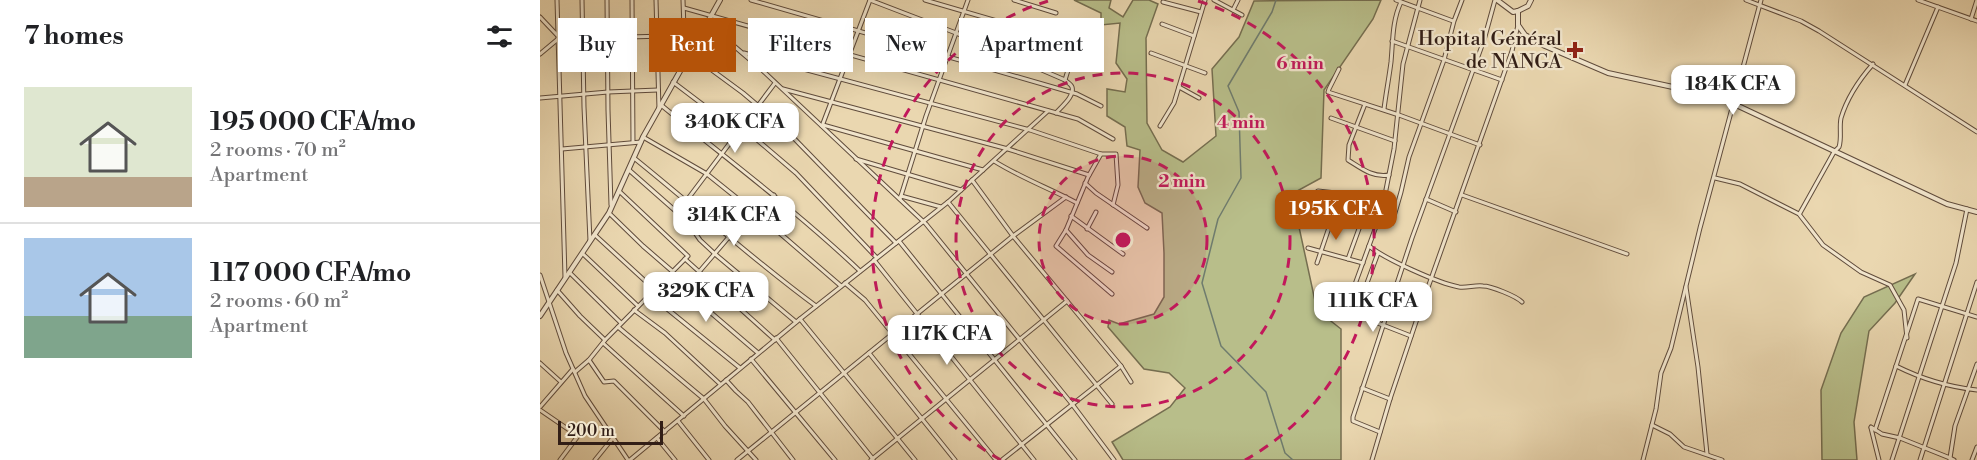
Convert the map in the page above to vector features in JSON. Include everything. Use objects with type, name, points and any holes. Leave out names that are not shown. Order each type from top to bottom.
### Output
[{"type":"street","points":[[540,54],[558,37],[557,0]]},
{"type":"street","points":[[582,0],[582,18]]},
{"type":"street","points":[[607,0],[607,18]]},
{"type":"street","points":[[632,0],[632,18]]},
{"type":"street","points":[[656,0],[656,18]]},
{"type":"street","points":[[683,0],[684,18]]},
{"type":"street","points":[[710,18],[720,0]]},
{"type":"street","points":[[751,0],[1083,96],[1101,106]]},
{"type":"street","points":[[853,47],[870,0],[956,33],[1065,80],[1072,87],[1071,93],[1056,113]]},
{"type":"street","points":[[925,0],[988,18]]},
{"type":"street","points":[[900,197],[969,0]]},
{"type":"street","points":[[1014,0],[1056,13]]},
{"type":"street","points":[[1160,126],[1174,103],[1204,0]]},
{"type":"street","points":[[1214,0],[1242,15]]},
{"type":"street","points":[[1233,10],[1238,0]]},
{"type":"street","points":[[1396,0],[1454,21]]},
{"type":"street","points":[[1411,336],[1346,310],[1382,210],[1399,115],[1403,64],[1420,0]]},
{"type":"street","points":[[1392,223],[1409,157],[1444,60],[1462,0]]},
{"type":"street","points":[[1380,432],[1353,420],[1382,326],[1426,200],[1474,70],[1496,0],[1513,12],[1528,6],[1531,0]]},
{"type":"street","points":[[1746,0],[1801,21],[1835,39],[1977,132]]},
{"type":"street","points":[[1642,460],[1658,402],[1660,379],[1671,348],[1761,0]]},
{"type":"street","points":[[1918,0],[1976,22]]},
{"type":"street","points":[[1971,19],[1977,0]]},
{"type":"street","points":[[1163,2],[1201,12]]},
{"type":"street","points":[[1384,110],[1396,12],[1401,2]]},
{"type":"street","points":[[1905,85],[1938,7]]},
{"type":"street","points":[[684,8],[748,26]]},
{"type":"street","points":[[1372,460],[1411,336],[1512,51],[1518,25],[1518,11]]},
{"type":"street","points":[[540,17],[558,37]]},
{"type":"street","points":[[1162,24],[1194,36]]},
{"type":"street","points":[[1518,25],[1525,35],[1545,46],[1608,73],[1710,95],[1734,104],[1947,204],[1977,212]]},
{"type":"street","points":[[1392,41],[1502,80]]},
{"type":"street","points":[[736,48],[900,197],[924,222],[1114,460]]},
{"type":"street","points":[[742,53],[1030,130],[1101,154],[1116,154],[1118,185],[1113,205]]},
{"type":"street","points":[[1151,53],[1205,73]]},
{"type":"street","points":[[853,56],[1078,119],[1113,139]]},
{"type":"street","points":[[1799,214],[1840,143],[1842,118],[1851,94],[1873,64]]},
{"type":"street","points":[[1340,69],[1328,92],[1480,144]]},
{"type":"street","points":[[559,72],[566,277]]},
{"type":"street","points":[[584,72],[590,243]]},
{"type":"street","points":[[608,72],[611,207]]},
{"type":"street","points":[[633,142],[634,72]]},
{"type":"street","points":[[657,72],[660,107],[723,153],[822,235],[860,271]]},
{"type":"street","points":[[540,316],[609,213],[640,142],[678,72]]},
{"type":"street","points":[[715,72],[759,105],[799,141],[898,242],[996,359],[1075,460]]},
{"type":"street","points":[[822,126],[844,72]]},
{"type":"street","points":[[1065,80],[1067,72]]},
{"type":"street","points":[[673,82],[738,132]]},
{"type":"street","points":[[679,214],[687,200],[775,83]]},
{"type":"street","points":[[1179,87],[1199,98]]},
{"type":"street","points":[[782,89],[1008,149],[1089,175]]},
{"type":"street","points":[[540,98],[657,90]]},
{"type":"street","points":[[1365,104],[1349,145],[1348,160],[1372,174],[1389,175]]},
{"type":"street","points":[[540,275],[574,370],[589,403],[612,439],[629,460],[796,322],[924,222],[1030,130],[1048,111]]},
{"type":"street","points":[[1331,118],[1395,141]]},
{"type":"street","points":[[822,126],[983,170]]},
{"type":"street","points":[[742,127],[796,173],[875,259],[1034,460]]},
{"type":"street","points":[[643,137],[708,174],[841,286]]},
{"type":"street","points":[[561,149],[640,142]]},
{"type":"street","points":[[1101,154],[1085,183],[1056,248],[1112,294]]},
{"type":"street","points":[[634,158],[787,285],[816,306]]},
{"type":"street","points":[[855,158],[961,190]]},
{"type":"street","points":[[994,161],[1077,203]]},
{"type":"street","points":[[629,170],[679,214],[715,254],[796,322]]},
{"type":"street","points":[[1715,178],[1740,184],[1799,214],[1823,245],[1861,272],[1890,285],[1904,310],[1907,338]]},
{"type":"street","points":[[972,180],[1013,236],[1121,366],[1131,382]]},
{"type":"street","points":[[1085,183],[1147,228]]},
{"type":"street","points":[[560,460],[578,436],[540,409],[561,382],[590,360],[604,342],[688,254],[620,191]]},
{"type":"street","points":[[1301,221],[1312,196],[1318,191],[1336,193],[1382,210]]},
{"type":"street","points":[[758,215],[774,195]]},
{"type":"street","points":[[1462,195],[1627,254]]},
{"type":"street","points":[[900,197],[941,207]]},
{"type":"street","points":[[737,460],[991,253],[1066,197]]},
{"type":"street","points":[[1426,200],[1456,212]]},
{"type":"street","points":[[948,202],[1112,404]]},
{"type":"street","points":[[1348,259],[1368,204]]},
{"type":"street","points":[[1892,460],[1956,263],[1967,209]]},
{"type":"street","points":[[699,272],[752,210]]},
{"type":"street","points":[[1317,263],[1335,210],[1377,224]]},
{"type":"street","points":[[1087,229],[1096,212]]},
{"type":"street","points":[[609,213],[672,271]]},
{"type":"street","points":[[1071,216],[1123,254]]},
{"type":"street","points":[[1066,230],[1088,255],[1112,272]]},
{"type":"street","points":[[595,235],[655,290]]},
{"type":"street","points":[[1369,246],[1378,253],[1431,278],[1463,288],[1490,287],[1518,298],[1522,302]]},
{"type":"street","points":[[1308,248],[1363,263]]},
{"type":"street","points":[[1368,283],[1378,253]]},
{"type":"street","points":[[583,254],[638,306]]},
{"type":"street","points":[[685,259],[776,339],[872,460],[1067,301]]},
{"type":"street","points":[[569,272],[620,325],[704,399],[756,460]]},
{"type":"street","points":[[668,276],[759,353]]},
{"type":"street","points":[[1920,460],[1977,282]]},
{"type":"street","points":[[845,283],[865,300],[996,460]]},
{"type":"street","points":[[1686,285],[1707,454]]},
{"type":"street","points":[[557,290],[604,342],[684,416]]},
{"type":"street","points":[[651,295],[741,368]]},
{"type":"street","points":[[1875,430],[1918,299],[1977,317]]},
{"type":"street","points":[[634,310],[664,333],[720,384]]},
{"type":"street","points":[[800,319],[915,460]]},
{"type":"street","points":[[869,353],[955,460]]},
{"type":"street","points":[[752,359],[835,460]]},
{"type":"street","points":[[590,360],[604,382],[614,381],[665,432]]},
{"type":"street","points":[[540,363],[561,382]]},
{"type":"street","points":[[1879,460],[1871,427],[1882,434],[1900,438],[1951,459],[1955,426],[1977,364]]},
{"type":"street","points":[[1002,460],[1121,366]]},
{"type":"street","points":[[1896,366],[1944,385],[1977,390]]},
{"type":"street","points":[[726,380],[748,402],[793,460]]},
{"type":"street","points":[[1362,388],[1390,399]]},
{"type":"street","points":[[678,421],[709,460]]},
{"type":"street","points":[[1652,425],[1670,434],[1684,447],[1722,460]]},
{"type":"street","points":[[657,438],[675,460]]},
{"type":"street","points":[[595,460],[612,439]]},
{"type":"street","points":[[1972,460],[1977,447]]},
{"type":"green space","points":[[1074,0],[1111,0],[1109,8],[1123,17],[1133,0],[1149,0],[1158,4],[1146,38],[1147,123],[1162,150],[1183,162],[1216,136],[1212,69],[1239,37],[1254,1],[1381,0],[1373,19],[1324,90],[1321,178],[1286,197],[1299,227],[1317,310],[1341,329],[1341,460],[1123,460],[1112,442],[1170,407],[1185,388],[1169,373],[1144,369],[1108,327],[1109,320],[1119,324],[1154,314],[1164,297],[1164,253],[1162,213],[1145,203],[1138,187],[1140,150],[1127,146],[1125,127],[1107,116],[1107,89],[1125,92],[1127,79],[1116,63],[1120,23],[1104,25],[1101,13]]},
{"type":"green space","points":[[1915,274],[1895,303],[1869,331],[1854,422],[1857,460],[1822,460],[1821,390],[1841,333],[1864,297]]},
{"type":"waterway","points":[[1276,0],[1272,12],[1228,86],[1239,112],[1241,178],[1218,219],[1202,283],[1221,346],[1266,392],[1285,453],[1293,460]]},
{"type":"place","name":"Hopital Général de NANGA","points":[[1575,50]]}]
